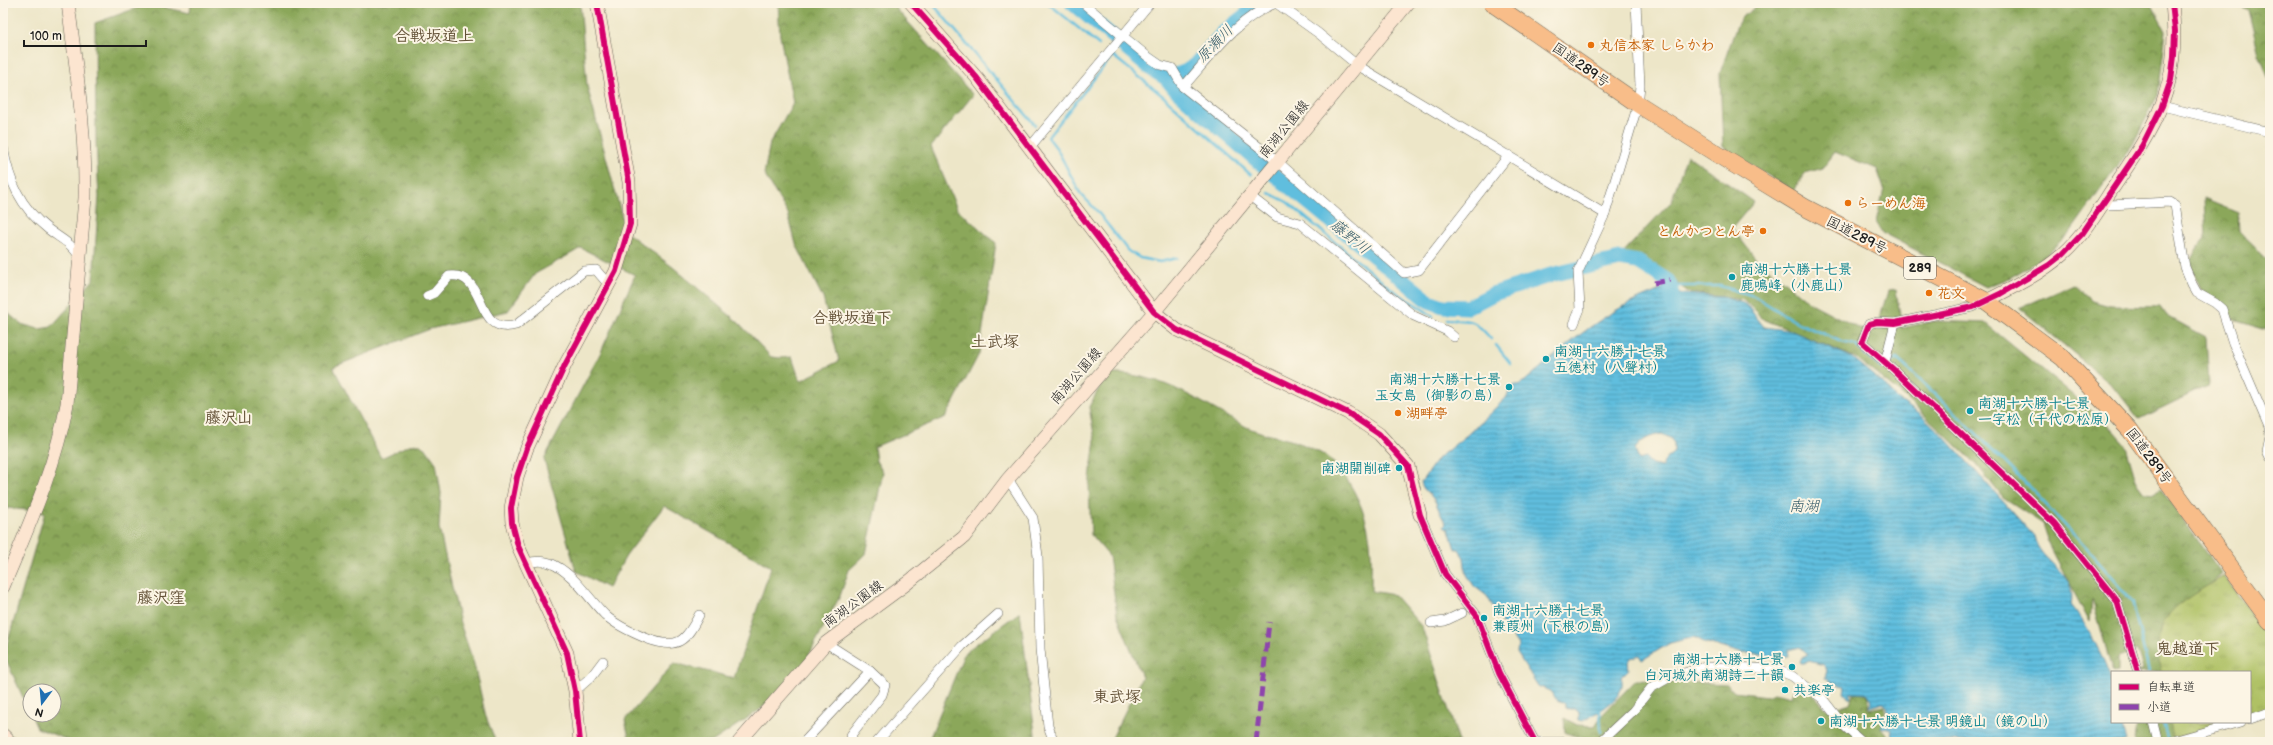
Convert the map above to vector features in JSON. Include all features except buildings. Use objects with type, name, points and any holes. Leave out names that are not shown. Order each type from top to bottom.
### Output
[{"type":"highway","name":"国道289号","points":[[1492,3],[1638,104],[1804,207],[1986,301],[2063,358],[2130,430],[2270,621]]},
{"type":"street","points":[[3,587],[51,471],[61,436],[67,404],[80,257],[86,164],[82,117],[68,3]]},
{"type":"street","points":[[580,742],[575,691],[567,653],[526,563],[512,523],[511,508],[517,477],[527,448],[566,365],[616,271],[630,224],[629,182],[597,3]]},
{"type":"street","points":[[911,3],[977,78],[1030,146],[1154,312],[1177,330],[1348,413],[1379,434],[1408,466],[1420,515],[1445,574],[1477,616],[1499,673],[1535,742]]},
{"type":"street","points":[[1083,3],[1160,65],[1168,66],[1174,70],[1180,83],[1278,162],[1404,273],[1419,270],[1509,155]]},
{"type":"street","points":[[1030,146],[1150,3]]},
{"type":"street","points":[[1180,83],[1244,21],[1260,9],[1276,3],[1318,33],[1357,65],[1605,214]]},
{"type":"street","name":"南湖公園線","points":[[739,742],[826,643],[906,584],[964,537],[1008,479],[1154,312],[1408,3]]},
{"type":"street","points":[[1574,324],[1580,308],[1579,267],[1605,214],[1638,104],[1640,86],[1636,3]]},
{"type":"street","points":[[2138,671],[2117,601],[2059,529],[1885,362],[1862,342],[1869,324],[1877,322],[1894,322],[1973,307],[1986,301],[2044,268],[2063,254],[2082,234],[2149,134],[2162,106],[2171,80],[2174,56],[2175,31],[2172,3]]},
{"type":"street","points":[[2162,106],[2270,132]]},
{"type":"street","points":[[3,147],[10,179],[19,199],[40,223],[57,236],[70,243],[80,257]]},
{"type":"street","points":[[1250,196],[1277,216],[1300,223],[1414,316],[1446,331],[1454,337]]},
{"type":"street","points":[[2105,201],[2109,205],[2170,202],[2175,205],[2185,267],[2197,293],[2215,303],[2222,310],[2233,343],[2269,427],[2270,437],[2267,451],[2270,457]]},
{"type":"street","points":[[427,296],[434,293],[449,276],[460,276],[466,279],[476,292],[489,318],[495,325],[506,328],[516,325],[584,271],[596,270],[609,285]]},
{"type":"street","points":[[1885,362],[1894,322]]},
{"type":"street","points":[[1008,479],[1033,518],[1038,556],[1040,649],[1048,726],[1054,742]]},
{"type":"street","points":[[526,563],[539,561],[556,566],[568,575],[606,615],[621,626],[657,643],[672,645],[678,643],[689,633],[699,615]]},
{"type":"street","points":[[1431,624],[1446,621],[1462,613]]},
{"type":"street","points":[[877,742],[962,646],[998,614]]},
{"type":"street","points":[[826,643],[870,671],[885,685],[882,695],[851,735],[853,742]]},
{"type":"street","points":[[575,691],[591,677],[604,661]]},
{"type":"street","points":[[1600,742],[1633,711],[1651,688],[1670,677],[1705,667],[1732,667],[1775,669],[1792,676],[1822,698],[1844,726],[1862,742]]},
{"type":"street","points":[[804,742],[870,671]]},
{"type":"street","points":[[2251,719],[2270,713]]},
{"type":"street","points":[[2152,723],[2158,742]]},
{"type":"street","points":[[2171,742],[2237,723]]},
{"type":"street","points":[[3,735],[10,742]]},
{"type":"street","points":[[1539,742],[1562,742]]},
{"type":"green space","points":[[191,3],[580,3],[587,86],[626,232],[674,268],[739,323],[771,357],[792,357],[800,381],[839,361],[823,298],[796,244],[788,214],[764,174],[770,143],[793,103],[780,36],[778,3],[891,3],[973,95],[931,147],[957,209],[996,243],[979,354],[946,417],[874,447],[876,461],[883,472],[866,554],[849,570],[840,596],[800,672],[783,694],[712,742],[630,742],[625,720],[674,663],[734,678],[771,567],[664,506],[626,556],[608,588],[576,571],[544,459],[601,352],[635,275],[581,248],[535,274],[508,311],[430,329],[333,367],[381,458],[409,445],[419,444],[427,450],[436,463],[441,493],[439,528],[460,623],[474,664],[486,717],[496,742],[73,742],[37,728],[35,723],[62,723],[62,683],[22,683],[22,695],[4,655],[45,512],[7,508],[3,517],[3,305],[9,314],[21,324],[39,329],[51,327],[93,280],[99,197],[96,142],[95,23],[148,4],[190,13]]},
{"type":"green space","points":[[1756,3],[2151,3],[2166,31],[2158,95],[2133,144],[2069,234],[2044,258],[2011,277],[1986,287],[1883,233],[1876,222],[1884,189],[1877,169],[1835,152],[1823,168],[1805,173],[1793,191],[1723,147],[1720,73],[1737,25],[1742,17],[1753,9]]},
{"type":"green space","points":[[2236,3],[2270,3],[2270,82],[2259,54],[2248,10]]},
{"type":"green space","points":[[1687,155],[1754,202],[1732,228],[1756,259],[1809,302],[1866,332],[1876,329],[1888,291],[1896,290],[1902,328],[1935,321],[1985,323],[2104,421],[2126,446],[2136,480],[2145,492],[2154,493],[2160,488],[2222,574],[2199,594],[2163,671],[2138,671],[2143,669],[2137,651],[2118,658],[2118,671],[2113,671],[2092,599],[2090,623],[2051,548],[2043,524],[2003,498],[1977,465],[1948,437],[1908,400],[1856,358],[1763,319],[1744,300],[1690,293],[1658,270],[1618,258],[1671,202]]},
{"type":"green space","points":[[2204,199],[2238,213],[2239,232],[2270,262],[2270,331],[2230,319],[2222,305],[2201,289],[2189,263],[2196,250],[2206,238]]},
{"type":"green space","points":[[2074,284],[2092,301],[2110,306],[2161,307],[2167,316],[2206,337],[2209,385],[2139,419],[2113,386],[2020,308]]},
{"type":"green space","points":[[1110,374],[1128,375],[1162,383],[1193,397],[1247,427],[1262,433],[1302,444],[1324,455],[1335,465],[1350,484],[1365,519],[1371,548],[1371,591],[1394,595],[1422,627],[1459,742],[1110,742],[1142,677],[1117,615],[1109,556],[1091,535],[1089,486],[1095,440],[1089,407],[1099,388]]},
{"type":"green space","points":[[2224,576],[2270,640],[2270,709],[2251,715],[2251,671],[2161,671],[2159,638],[2161,625],[2176,607],[2200,590]]},
{"type":"green space","points":[[1020,612],[1036,742],[928,742],[965,652]]},
{"type":"green space","points":[[1636,680],[1727,684],[1734,692],[1768,696],[1774,693],[1791,697],[1795,685],[1807,688],[1828,710],[1850,703],[1853,694],[1862,693],[1869,696],[1868,709],[1885,706],[1885,718],[1881,728],[1895,742],[1603,742],[1574,736],[1565,732],[1564,718],[1577,725],[1595,726],[1602,715]]},
{"type":"green space","points":[[2137,723],[2172,723],[2174,739],[2172,742],[2135,742]]},
{"type":"green space","points":[[2170,723],[2226,723],[2173,739]]},
{"type":"water","name":"南湖","points":[[1668,287],[1682,294],[1723,297],[1746,304],[1764,327],[1792,331],[1851,357],[1882,383],[1897,399],[1921,415],[1945,437],[2034,536],[2037,546],[2043,554],[2064,576],[2072,593],[2071,605],[2095,643],[2110,676],[2111,723],[2121,723],[2126,742],[1896,741],[1892,738],[1891,730],[1881,727],[1888,713],[1887,706],[1883,703],[1869,707],[1872,700],[1868,694],[1851,693],[1850,698],[1844,693],[1845,686],[1834,684],[1825,678],[1827,670],[1824,665],[1809,661],[1804,664],[1800,662],[1802,657],[1808,654],[1800,647],[1788,650],[1789,657],[1782,657],[1741,653],[1704,642],[1694,637],[1670,643],[1642,660],[1639,655],[1632,657],[1628,662],[1629,669],[1621,677],[1622,684],[1616,698],[1603,709],[1583,721],[1579,720],[1579,712],[1574,709],[1568,709],[1565,707],[1565,703],[1557,700],[1550,691],[1538,686],[1517,653],[1518,645],[1508,630],[1506,630],[1487,596],[1474,586],[1466,573],[1464,558],[1459,549],[1455,549],[1449,529],[1444,526],[1446,523],[1436,503],[1421,482],[1438,458],[1467,435],[1506,398],[1513,385],[1518,385],[1525,381],[1583,332],[1614,311]],"holes":[[[1662,434],[1670,438],[1674,443],[1674,452],[1664,461],[1662,467],[1652,465],[1646,458],[1639,460],[1635,449],[1644,440]]]},
{"type":"waterway","points":[[932,3],[1035,125]]},
{"type":"waterway","points":[[1048,3],[1099,45]]},
{"type":"waterway","name":"藤野川","points":[[1072,3],[1153,70],[1166,78],[1174,88],[1260,163],[1429,301],[1443,306],[1468,307],[1493,294],[1551,275],[1620,259],[1638,262],[1668,281],[1671,288],[1673,309]]},
{"type":"waterway","name":"原瀬川","points":[[1166,78],[1185,72],[1194,66],[1223,33],[1261,3]]},
{"type":"waterway","points":[[1112,55],[1164,97],[1251,175]]},
{"type":"waterway","points":[[1112,56],[1048,137],[1057,149],[1080,193],[1097,211],[1128,251],[1140,258],[1160,262],[1177,258]]},
{"type":"waterway","points":[[1269,193],[1287,202],[1390,288],[1433,316]]},
{"type":"waterway","points":[[1668,281],[1673,286],[1720,286],[1754,296],[1796,322],[1842,342],[1855,345],[1881,368],[1886,365]]},
{"type":"waterway","points":[[1447,319],[1472,322],[1480,327],[1491,339]]},
{"type":"waterway","points":[[1496,345],[1511,364]]},
{"type":"waterway","points":[[1891,363],[1897,359],[1986,443],[2071,531],[2125,592],[2133,604],[2149,671]]},
{"type":"waterway","points":[[1600,711],[1601,732]]},
{"type":"waterway","points":[[2163,723],[2168,742]]},
{"type":"marked path","points":[[1654,283],[1670,280]]},
{"type":"marked path","points":[[1256,742],[1269,622]]},
{"type":"cycle path","points":[[580,742],[575,691],[567,653],[518,546],[512,523],[511,508],[517,477],[527,448],[565,365],[616,271],[630,224],[629,182],[597,3]]},
{"type":"cycle path","points":[[911,3],[977,78],[1154,312],[1177,330],[1348,413],[1379,434],[1408,466],[1420,515],[1445,574],[1477,616],[1499,673],[1535,742]]},
{"type":"cycle path","points":[[2138,671],[2117,601],[2054,523],[1894,370],[1862,342],[1869,324],[1877,322],[1895,323],[1973,307],[2000,294],[2049,265],[2063,254],[2082,234],[2142,146],[2162,106],[2171,80],[2174,56],[2175,31],[2172,3]]},
{"type":"place","name":"丸信本家 しらかわ","points":[[1591,45]]},
{"type":"place","name":"らーめん海","points":[[1848,203]]},
{"type":"place","name":"とんかつとん亭","points":[[1763,231]]},
{"type":"place","name":"南湖十六勝十七景 鹿鳴峰（小鹿山）","points":[[1732,277]]},
{"type":"place","name":"花文","points":[[1929,293]]},
{"type":"place","name":"南湖十六勝十七景 五徳村（八聲村）","points":[[1546,359]]},
{"type":"place","name":"南湖十六勝十七景 玉女島（御影の島）","points":[[1509,387]]},
{"type":"place","name":"南湖十六勝十七景 一字松（千代の松原）","points":[[1970,411]]},
{"type":"place","name":"湖畔亭","points":[[1398,413]]},
{"type":"place","name":"南湖開削碑","points":[[1399,468]]},
{"type":"place","name":"南湖十六勝十七景 兼葭州（下根の島）","points":[[1484,618]]},
{"type":"place","name":"南湖十六勝十七景 白河城外南湖詩二十韻","points":[[1792,667]]},
{"type":"place","name":"共楽亭","points":[[1785,690]]},
{"type":"place","name":"南湖十六勝十七景 明鏡山（鏡の山）","points":[[1821,721]]},
{"type":"district","name":"合戦坂道上","points":[[434,36]]},
{"type":"district","name":"合戦坂道下","points":[[852,318]]},
{"type":"district","name":"土武塚","points":[[995,342]]},
{"type":"district","name":"藤沢山","points":[[229,418]]},
{"type":"district","name":"藤沢窪","points":[[161,598]]},
{"type":"district","name":"鬼越道下","points":[[2188,649]]},
{"type":"district","name":"東武塚","points":[[1117,697]]}]
